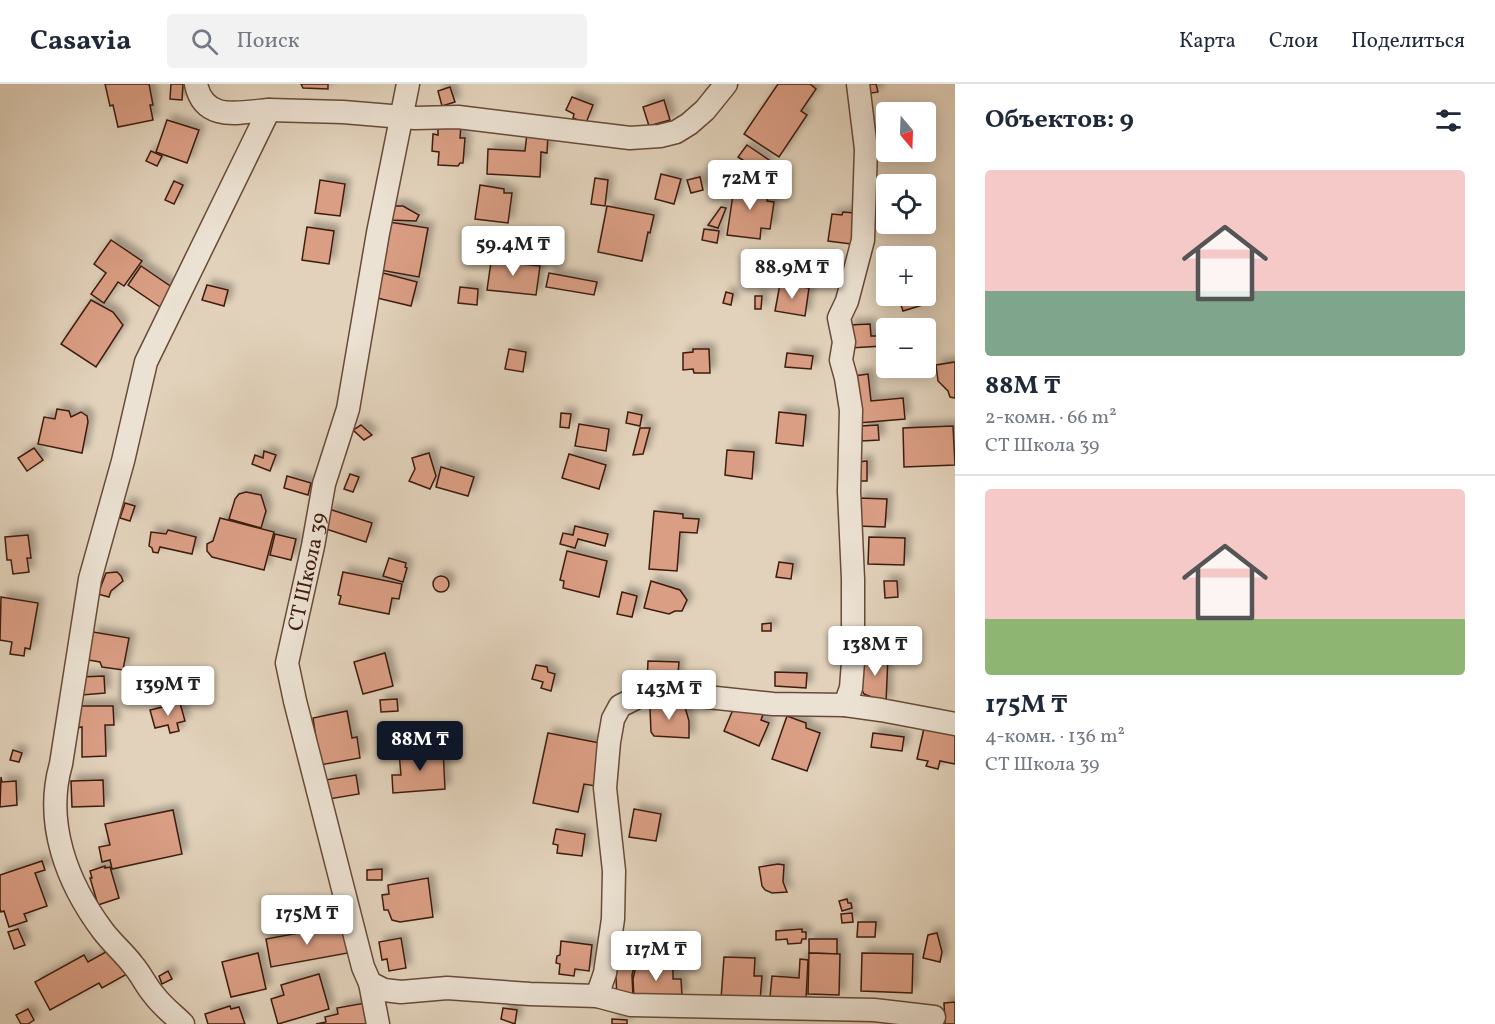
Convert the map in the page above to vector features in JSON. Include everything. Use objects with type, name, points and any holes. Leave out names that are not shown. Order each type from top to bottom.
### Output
[{"type":"street","points":[[196,84],[198,94],[205,105],[216,111],[235,113],[269,110],[458,117],[630,138],[660,136],[676,132],[705,110],[726,84]]},
{"type":"street","name":"СТ Школа 39","points":[[378,1024],[370,983],[363,967],[287,663],[324,484],[348,409],[378,233],[408,84]]},
{"type":"street","points":[[845,705],[850,688],[853,662],[854,579],[849,491],[851,410],[841,360],[844,342],[839,318],[847,301],[863,240],[866,149],[858,84]]},
{"type":"street","points":[[183,1024],[154,995],[83,900],[65,862],[58,838],[55,785],[61,764],[90,579],[123,461],[146,362],[269,110]]},
{"type":"street","points":[[597,996],[605,974],[613,919],[614,871],[605,788],[613,719],[620,706],[640,696],[669,693],[773,704],[845,705],[955,724]]},
{"type":"street","points":[[370,983],[384,990],[401,992],[447,988],[597,996],[631,1015],[874,1010],[934,1017]]},
{"type":"building","points":[[105,84],[149,84],[153,120],[118,127]]},
{"type":"building","points":[[171,84],[183,84],[182,100],[170,99]]},
{"type":"building","points":[[301,84],[328,84],[328,89],[303,88]]},
{"type":"building","points":[[778,84],[810,84],[816,89],[801,111],[807,115],[779,157],[744,134]]},
{"type":"building","points":[[864,84],[876,84],[878,92],[866,94]]},
{"type":"building","points":[[450,87],[455,102],[442,106],[438,91]]},
{"type":"building","points":[[572,97],[593,105],[586,123],[573,118],[574,114],[566,110]]},
{"type":"building","points":[[664,100],[670,120],[649,126],[643,107]]},
{"type":"building","points":[[167,120],[199,130],[187,163],[156,152]]},
{"type":"building","points":[[438,124],[461,125],[460,138],[465,138],[463,163],[458,166],[438,165],[439,152],[432,151],[433,134],[438,135]]},
{"type":"building","points":[[527,133],[548,134],[547,153],[541,152],[540,177],[487,174],[488,149],[525,151]]},
{"type":"building","points":[[747,145],[769,160],[761,172],[738,157]]},
{"type":"building","points":[[151,151],[162,156],[157,166],[146,161]]},
{"type":"building","points":[[661,174],[681,179],[674,204],[655,199]]},
{"type":"building","points":[[700,177],[703,190],[691,193],[687,180]]},
{"type":"building","points":[[595,178],[608,180],[605,206],[591,204]]},
{"type":"building","points":[[320,180],[345,184],[340,216],[315,213]]},
{"type":"building","points":[[174,181],[183,185],[174,204],[165,200]]},
{"type":"building","points":[[735,181],[769,186],[767,201],[774,202],[770,229],[761,228],[760,239],[727,235]]},
{"type":"building","points":[[480,185],[504,189],[504,193],[512,193],[508,223],[475,219]]},
{"type":"building","points":[[391,206],[403,206],[419,215],[416,221],[391,220]]},
{"type":"building","points":[[607,206],[654,215],[642,261],[598,252]]},
{"type":"building","points":[[721,207],[726,208],[718,228],[708,225]]},
{"type":"building","points":[[843,212],[855,213],[851,244],[828,241],[832,214],[842,215]]},
{"type":"building","points":[[389,222],[428,228],[419,277],[380,270]]},
{"type":"building","points":[[307,227],[334,231],[329,264],[302,260]]},
{"type":"building","points":[[704,229],[719,231],[717,243],[702,240]]},
{"type":"building","points":[[111,240],[142,261],[124,286],[118,282],[104,303],[91,294],[106,273],[94,264]]},
{"type":"building","points":[[492,255],[510,257],[511,263],[540,266],[536,295],[487,290]]},
{"type":"building","points":[[141,266],[176,290],[163,309],[128,285]]},
{"type":"building","points":[[383,273],[417,282],[411,306],[377,298]]},
{"type":"building","points":[[549,273],[597,282],[594,295],[546,287]]},
{"type":"building","points":[[780,284],[809,288],[805,316],[775,311]]},
{"type":"building","points":[[207,285],[228,290],[224,306],[202,300]]},
{"type":"building","points":[[460,287],[478,289],[477,305],[458,303]]},
{"type":"building","points":[[726,292],[733,294],[731,305],[723,303]]},
{"type":"building","points":[[755,296],[762,296],[761,309],[755,309]]},
{"type":"building","points":[[91,300],[113,312],[123,325],[96,367],[61,344]]},
{"type":"building","points":[[901,306],[919,306],[903,311]]},
{"type":"building","points":[[870,324],[871,336],[876,336],[876,346],[850,348],[849,325]]},
{"type":"building","points":[[509,349],[526,352],[523,372],[505,369]]},
{"type":"building","points":[[693,349],[709,349],[710,373],[694,373],[693,369],[683,370],[683,353],[693,352]]},
{"type":"building","points":[[787,353],[813,356],[811,369],[785,367]]},
{"type":"building","points":[[955,362],[955,398],[950,397],[948,391],[938,381],[936,365]]},
{"type":"building","points":[[868,374],[871,401],[903,398],[905,419],[858,423],[854,376]]},
{"type":"building","points":[[57,409],[69,411],[71,417],[81,412],[87,416],[82,453],[38,444],[44,417],[55,419]]},
{"type":"building","points":[[628,412],[642,415],[640,426],[626,423]]},
{"type":"building","points":[[779,412],[806,415],[803,446],[776,443]]},
{"type":"building","points":[[561,413],[571,414],[569,428],[560,427]]},
{"type":"building","points":[[579,424],[609,429],[606,451],[575,446]]},
{"type":"building","points":[[361,425],[372,435],[364,440],[353,430]]},
{"type":"building","points":[[878,425],[879,440],[862,441],[861,426]]},
{"type":"building","points":[[953,426],[955,465],[904,467],[903,428]]},
{"type":"building","points":[[640,428],[650,428],[643,454],[633,455]]},
{"type":"building","points":[[34,448],[43,460],[27,471],[18,458]]},
{"type":"building","points":[[727,450],[754,452],[752,479],[725,475]]},
{"type":"building","points":[[264,451],[276,455],[270,471],[252,464],[255,455],[263,458]]},
{"type":"building","points":[[429,453],[436,476],[430,489],[409,481],[415,469],[412,458]]},
{"type":"building","points":[[569,454],[606,465],[599,489],[562,478]]},
{"type":"building","points":[[867,461],[867,481],[857,481],[857,462]]},
{"type":"building","points":[[441,467],[474,477],[468,496],[436,487]]},
{"type":"building","points":[[350,474],[359,477],[353,492],[344,489]]},
{"type":"building","points":[[287,476],[311,483],[308,495],[284,488]]},
{"type":"building","points":[[246,492],[261,495],[266,511],[261,528],[229,519],[235,499],[239,494]]},
{"type":"building","points":[[858,498],[887,499],[885,527],[857,526]]},
{"type":"building","points":[[125,503],[135,506],[130,521],[120,518]]},
{"type":"building","points":[[329,509],[372,523],[366,542],[323,528]]},
{"type":"building","points":[[654,511],[683,514],[683,518],[699,519],[697,533],[680,532],[677,571],[649,569]]},
{"type":"building","points":[[220,518],[274,532],[264,570],[212,557],[207,551],[207,544],[213,541]]},
{"type":"building","points":[[575,526],[608,534],[605,546],[578,539],[575,548],[560,544],[563,533],[573,535]]},
{"type":"building","points":[[168,530],[196,537],[192,554],[160,547],[158,553],[153,552],[149,546],[151,532],[166,534]]},
{"type":"building","points":[[275,534],[296,539],[291,560],[270,555]]},
{"type":"building","points":[[28,535],[31,558],[27,558],[29,572],[13,574],[11,560],[7,560],[5,537]]},
{"type":"building","points":[[869,537],[905,538],[904,565],[868,564]]},
{"type":"building","points":[[567,551],[607,561],[599,597],[563,588],[564,581],[560,580]]},
{"type":"building","points":[[389,558],[406,563],[403,582],[383,576]]},
{"type":"building","points":[[779,562],[793,564],[791,579],[776,577]]},
{"type":"building","points":[[117,572],[123,581],[111,591],[109,597],[98,594],[106,573]]},
{"type":"building","points":[[343,572],[402,584],[399,599],[392,598],[389,614],[339,604],[341,596],[338,595]]},
{"type":"building","points":[[441,576],[447,578],[449,584],[447,590],[441,592],[435,590],[433,584],[435,578]]},
{"type":"building","points":[[651,581],[680,590],[687,600],[682,611],[669,614],[644,608]]},
{"type":"building","points":[[884,581],[897,581],[898,597],[885,598]]},
{"type":"building","points":[[622,592],[637,596],[632,617],[617,614]]},
{"type":"building","points":[[1,597],[38,603],[30,649],[25,648],[24,656],[10,654],[12,642],[0,640]]},
{"type":"building","points":[[771,623],[771,631],[762,631],[762,624]]},
{"type":"building","points":[[93,632],[129,638],[123,670],[102,667],[100,662],[88,660]]},
{"type":"building","points":[[385,653],[393,686],[363,694],[354,662]]},
{"type":"building","points":[[863,655],[888,656],[886,703],[864,694],[862,690]]},
{"type":"building","points":[[648,661],[679,662],[677,686],[647,684]]},
{"type":"building","points":[[536,665],[547,667],[548,672],[555,674],[551,691],[541,688],[543,682],[532,679]]},
{"type":"building","points":[[775,672],[807,673],[806,688],[775,686]]},
{"type":"building","points":[[104,676],[105,693],[82,695],[80,677]]},
{"type":"building","points":[[397,699],[398,711],[381,712],[380,700]]},
{"type":"building","points":[[737,700],[764,712],[761,720],[769,723],[759,746],[724,731]]},
{"type":"building","points":[[180,703],[185,721],[177,723],[179,731],[170,733],[168,725],[155,728],[150,710]]},
{"type":"building","points":[[652,703],[675,703],[685,707],[689,721],[689,738],[654,736],[651,732]]},
{"type":"building","points":[[76,706],[113,706],[114,725],[105,725],[106,756],[82,757],[82,727],[77,728]]},
{"type":"building","points":[[347,711],[352,738],[357,737],[360,758],[320,765],[313,718]]},
{"type":"building","points":[[787,716],[806,723],[806,728],[820,733],[807,771],[772,759]]},
{"type":"building","points":[[925,724],[955,734],[955,764],[940,761],[938,769],[926,766],[928,761],[917,759]]},
{"type":"building","points":[[548,733],[605,744],[596,786],[584,784],[578,812],[533,803]]},
{"type":"building","points":[[873,733],[904,737],[902,751],[871,747]]},
{"type":"building","points":[[443,749],[445,789],[393,793],[392,775],[401,775],[399,753]]},
{"type":"building","points":[[13,750],[22,753],[19,762],[10,760]]},
{"type":"building","points":[[356,775],[359,794],[329,799],[325,780]]},
{"type":"building","points":[[1,777],[2,782],[16,781],[17,805],[0,807]]},
{"type":"building","points":[[103,780],[104,806],[72,807],[71,781]]},
{"type":"building","points":[[634,809],[661,814],[656,841],[629,837]]},
{"type":"building","points":[[173,810],[182,854],[112,869],[110,860],[102,862],[99,847],[110,845],[105,824]]},
{"type":"building","points":[[556,829],[585,834],[582,856],[557,853],[558,845],[553,844]]},
{"type":"building","points":[[42,861],[45,870],[35,873],[47,906],[24,914],[27,921],[9,927],[4,911],[1,912],[0,909],[0,875]]},
{"type":"building","points":[[784,865],[783,882],[787,892],[772,893],[762,886],[759,867]]},
{"type":"building","points":[[105,866],[105,868],[110,867],[119,898],[98,905],[90,871]]},
{"type":"building","points":[[382,869],[382,880],[367,880],[367,870]]},
{"type":"building","points":[[428,878],[433,917],[400,922],[392,920],[388,910],[384,910],[382,895],[389,894],[388,885]]},
{"type":"building","points":[[847,899],[852,908],[842,911],[839,901]]},
{"type":"building","points":[[852,913],[853,922],[842,923],[841,914]]},
{"type":"building","points":[[858,922],[876,922],[875,937],[857,937]]},
{"type":"building","points":[[342,925],[348,953],[271,967],[266,939]]},
{"type":"building","points":[[18,929],[25,945],[14,949],[8,932]]},
{"type":"building","points":[[802,929],[802,932],[806,932],[806,939],[802,939],[801,943],[788,944],[787,939],[776,940],[776,931]]},
{"type":"building","points":[[937,933],[942,952],[940,962],[923,958],[928,935]]},
{"type":"building","points":[[401,938],[406,968],[389,971],[387,959],[382,960],[379,942]]},
{"type":"building","points":[[664,939],[691,942],[691,961],[664,961]]},
{"type":"building","points":[[809,939],[837,939],[837,954],[809,953]]},
{"type":"building","points":[[561,941],[592,945],[589,971],[575,969],[574,976],[559,974],[560,964],[556,963],[557,956],[560,955]]},
{"type":"building","points":[[113,948],[127,974],[102,988],[99,983],[50,1010],[35,982],[84,955],[88,962]]},
{"type":"building","points":[[258,953],[266,989],[231,997],[222,962]]},
{"type":"building","points":[[809,953],[840,954],[839,995],[808,994]]},
{"type":"building","points":[[862,953],[913,954],[912,993],[861,991]]},
{"type":"building","points":[[724,957],[755,958],[754,976],[762,976],[760,1001],[721,999]]},
{"type":"building","points":[[636,958],[632,975],[633,997],[617,998],[615,959]]},
{"type":"building","points":[[800,959],[808,960],[806,999],[770,997],[772,976],[799,978]]},
{"type":"building","points":[[673,964],[673,979],[681,979],[682,996],[634,998],[633,979],[636,966]]},
{"type":"building","points":[[168,971],[172,979],[162,984],[159,976]]},
{"type":"building","points":[[319,974],[329,1009],[278,1024],[271,999],[284,995],[281,985]]},
{"type":"building","points":[[955,1002],[955,1024],[945,1024],[944,1003]]},
{"type":"building","points":[[365,1003],[371,1024],[316,1024],[326,1022],[325,1017],[338,1014],[337,1008]]},
{"type":"building","points":[[230,1006],[231,1009],[239,1007],[245,1024],[208,1024],[205,1014]]},
{"type":"building","points":[[503,1008],[517,1010],[515,1024],[501,1019]]},
{"type":"building","points":[[28,1009],[34,1020],[28,1024],[21,1024],[16,1015]]},
{"type":"building","points":[[612,1019],[627,1020],[627,1024],[612,1024]]}]
